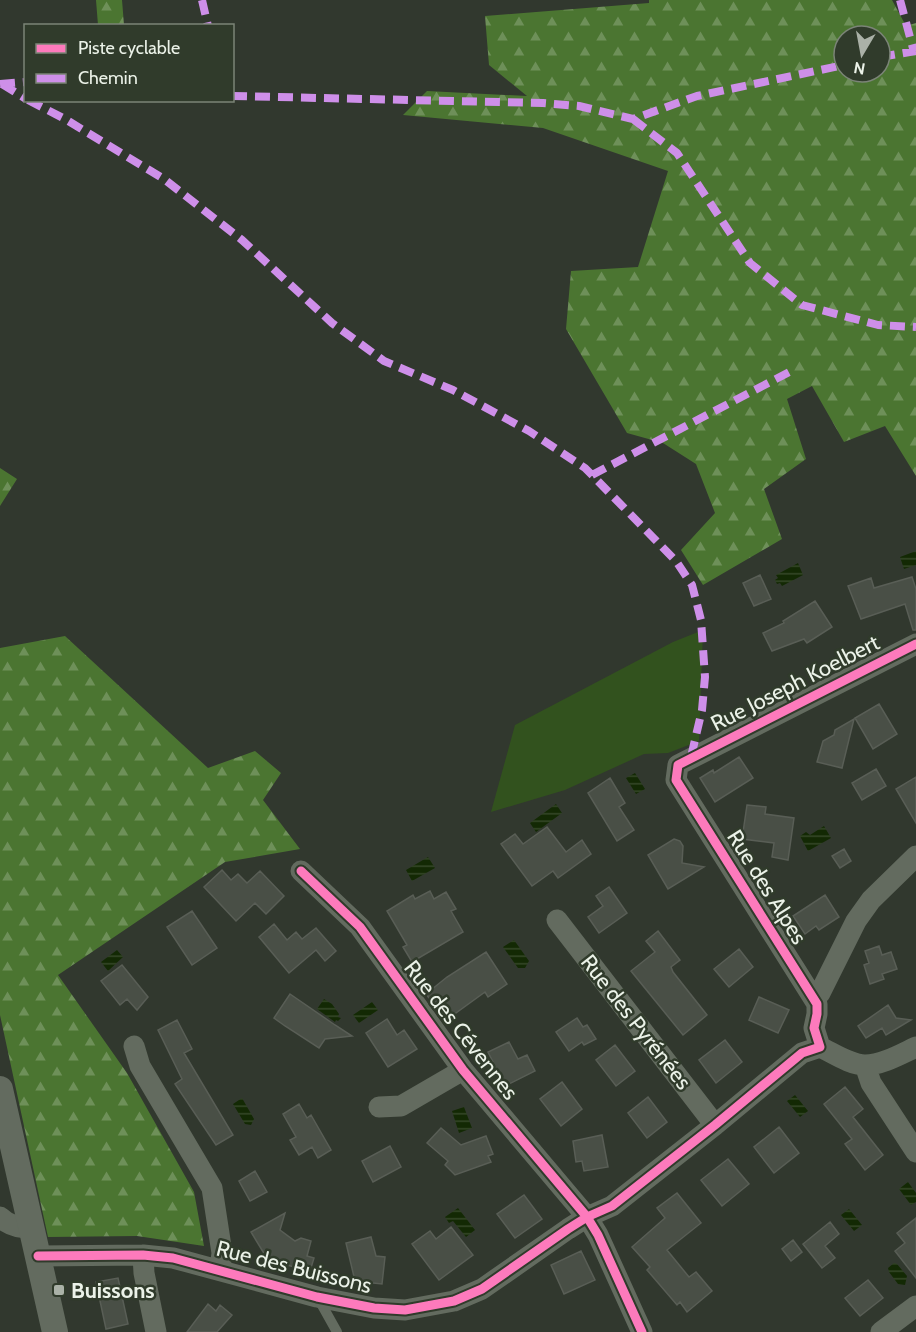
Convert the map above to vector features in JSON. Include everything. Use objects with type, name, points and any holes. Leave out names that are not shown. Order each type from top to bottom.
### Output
[{"type":"street","name":"Rue Joseph Koelbert","points":[[691,757],[916,644]]},
{"type":"street","name":"Rue des Alpes","points":[[691,757],[678,765],[676,780],[814,999]]},
{"type":"street","points":[[916,856],[871,900],[856,921],[820,993],[814,999],[817,1008],[814,1028],[820,1047],[865,1065],[888,1060],[916,1047]]},
{"type":"street","name":"Rue des Cévennes","points":[[301,871],[360,927],[463,1070],[587,1217],[598,1235],[642,1332]]},
{"type":"street","name":"Rue des Pyrénées","points":[[557,920],[715,1125]]},
{"type":"street","points":[[134,1046],[140,1066],[212,1188],[222,1253],[220,1269]]},
{"type":"street","name":"Rue des Buissons","points":[[38,1256],[143,1255],[173,1258],[317,1297],[374,1308],[405,1310],[454,1301],[482,1289],[587,1217],[612,1206],[802,1053],[820,1047]]},
{"type":"street","points":[[865,1065],[871,1083],[916,1152]]},
{"type":"street","name":"Rue des Cévennes","points":[[379,1107],[401,1106],[463,1070]]},
{"type":"street","points":[[0,1089],[55,1332]]},
{"type":"street","points":[[0,1217],[4,1222],[20,1228],[32,1228]]},
{"type":"street","points":[[143,1255],[144,1273],[156,1332]]},
{"type":"street","points":[[881,1332],[916,1306]]},
{"type":"lane","points":[[317,1297],[337,1332]]},
{"type":"shaded area","points":[[916,551],[916,565],[904,569],[900,557]]},
{"type":"shaded area","points":[[798,563],[803,575],[782,586],[780,583],[777,584],[776,575]]},
{"type":"shaded area","points":[[703,630],[699,741],[668,753],[644,754],[565,790],[491,812],[515,725],[673,642]]},
{"type":"shaded area","points":[[635,773],[645,789],[636,794],[626,778]]},
{"type":"shaded area","points":[[556,804],[562,813],[536,832],[530,823]]},
{"type":"shaded area","points":[[824,826],[831,838],[808,851],[800,836],[806,832],[810,835]]},
{"type":"shaded area","points":[[428,857],[435,868],[412,881],[406,870]]},
{"type":"shaded area","points":[[514,940],[529,961],[525,968],[518,968],[503,947]]},
{"type":"shaded area","points":[[117,950],[123,957],[108,971],[101,962]]},
{"type":"shaded area","points":[[324,999],[332,1004],[339,1014],[338,1017],[341,1018],[338,1021],[335,1022],[317,1009]]},
{"type":"shaded area","points":[[372,1002],[378,1010],[359,1023],[353,1015]]},
{"type":"shaded area","points":[[795,1095],[808,1111],[800,1117],[787,1101]]},
{"type":"shaded area","points":[[242,1098],[254,1119],[251,1125],[245,1124],[233,1104]]},
{"type":"shaded area","points":[[464,1107],[472,1128],[459,1133],[452,1111]]},
{"type":"shaded area","points":[[908,1182],[916,1193],[916,1202],[911,1205],[899,1189]]},
{"type":"shaded area","points":[[458,1208],[475,1230],[466,1237],[453,1221],[449,1223],[445,1217]]},
{"type":"shaded area","points":[[849,1209],[862,1225],[854,1231],[841,1215]]},
{"type":"shaded area","points":[[894,1263],[907,1276],[905,1285],[898,1284],[889,1272],[888,1268]]},
{"type":"green space","points":[[96,0],[122,0],[124,24],[98,24]]},
{"type":"green space","points":[[649,0],[892,0],[906,26],[916,23],[916,476],[885,426],[844,442],[812,386],[787,399],[806,459],[764,489],[782,539],[703,585],[681,550],[715,513],[696,464],[663,443],[627,433],[566,329],[571,271],[638,267],[668,171],[543,128],[403,115],[427,91],[527,96],[489,65],[485,16],[649,3]]},
{"type":"green space","points":[[0,468],[17,479],[0,506]]},
{"type":"green space","points":[[65,636],[208,768],[255,751],[281,773],[263,800],[300,849],[225,862],[58,975],[127,1073],[194,1192],[204,1246],[137,1236],[48,1237],[0,1015],[0,648]]},
{"type":"building","points":[[760,575],[771,599],[754,606],[743,583]]},
{"type":"building","points":[[912,577],[916,589],[916,630],[913,630],[905,604],[861,619],[848,586],[871,578],[874,588]]},
{"type":"building","points":[[815,601],[832,627],[807,643],[804,639],[772,651],[763,633],[784,623],[783,621]]},
{"type":"building","points":[[879,704],[897,734],[873,749],[855,718]]},
{"type":"building","points":[[854,719],[842,768],[817,762],[823,741],[834,735],[835,730]]},
{"type":"building","points":[[739,757],[753,778],[715,802],[700,778],[713,770],[714,773]]},
{"type":"building","points":[[876,769],[886,786],[862,800],[852,783]]},
{"type":"building","points":[[916,777],[916,823],[896,789]]},
{"type":"building","points":[[610,778],[625,803],[619,807],[634,830],[617,841],[588,793]]},
{"type":"building","points":[[747,805],[766,807],[765,814],[794,818],[788,860],[772,857],[774,843],[742,839]]},
{"type":"building","points":[[547,827],[566,852],[582,840],[591,854],[558,878],[553,871],[532,886],[501,844],[515,834],[523,844]]},
{"type":"building","points":[[674,839],[680,841],[683,846],[682,863],[704,867],[668,889],[648,855]]},
{"type":"building","points":[[844,849],[851,861],[840,868],[832,856]]},
{"type":"building","points":[[222,870],[231,880],[238,874],[247,883],[260,871],[284,896],[266,914],[255,903],[236,921],[204,887]]},
{"type":"building","points":[[609,887],[627,913],[599,933],[588,917],[603,906],[596,896]]},
{"type":"building","points":[[430,891],[434,899],[446,892],[456,909],[451,911],[463,932],[412,962],[403,947],[407,945],[387,911],[413,895],[415,899]]},
{"type":"building","points":[[825,895],[839,917],[819,930],[816,926],[805,934],[793,916]]},
{"type":"building","points":[[192,911],[217,948],[192,965],[167,927]]},
{"type":"building","points":[[274,924],[287,940],[296,932],[302,939],[316,928],[336,951],[325,961],[316,950],[289,973],[259,937]]},
{"type":"building","points":[[658,931],[680,960],[671,967],[673,972],[707,1015],[683,1035],[631,971],[655,952],[646,941]]},
{"type":"building","points":[[879,946],[882,955],[891,952],[897,969],[882,974],[884,979],[870,984],[864,965],[869,963],[865,951]]},
{"type":"building","points":[[739,949],[753,967],[729,987],[714,969]]},
{"type":"building","points":[[486,952],[507,984],[488,997],[485,992],[449,1018],[440,1004],[436,1007],[426,994],[447,977]]},
{"type":"building","points":[[122,965],[148,997],[137,1010],[127,999],[120,1005],[101,981]]},
{"type":"building","points":[[290,994],[352,1036],[325,1039],[319,1048],[285,1026],[274,1018]]},
{"type":"building","points":[[759,997],[789,1010],[778,1033],[749,1020]]},
{"type":"building","points":[[888,1005],[896,1018],[911,1020],[886,1035],[882,1028],[866,1038],[858,1026]]},
{"type":"building","points":[[577,1018],[583,1027],[587,1025],[596,1039],[584,1045],[582,1042],[569,1051],[556,1032]]},
{"type":"building","points":[[387,1019],[397,1035],[404,1030],[417,1049],[388,1067],[366,1033]]},
{"type":"building","points":[[177,1020],[192,1049],[184,1053],[233,1135],[216,1145],[175,1084],[182,1079],[158,1030]]},
{"type":"building","points":[[725,1040],[742,1062],[716,1083],[699,1060]]},
{"type":"building","points":[[509,1042],[518,1059],[527,1055],[535,1071],[505,1086],[488,1052]]},
{"type":"building","points":[[615,1045],[635,1071],[616,1086],[596,1060]]},
{"type":"building","points":[[562,1082],[582,1109],[561,1126],[540,1099]]},
{"type":"building","points":[[845,1087],[863,1109],[853,1117],[883,1155],[865,1170],[845,1144],[852,1139],[824,1104]]},
{"type":"building","points":[[648,1097],[667,1122],[647,1138],[628,1113]]},
{"type":"building","points":[[299,1104],[307,1118],[311,1115],[331,1150],[318,1158],[312,1147],[299,1155],[290,1140],[296,1137],[283,1114]]},
{"type":"building","points":[[779,1127],[799,1153],[774,1173],[754,1147]]},
{"type":"building","points":[[441,1128],[461,1145],[486,1136],[493,1154],[488,1156],[491,1162],[455,1175],[445,1165],[448,1161],[427,1143]]},
{"type":"building","points":[[602,1135],[608,1167],[584,1171],[582,1161],[576,1162],[573,1141]]},
{"type":"building","points":[[390,1146],[401,1167],[373,1182],[362,1161]]},
{"type":"building","points":[[728,1159],[749,1184],[722,1206],[701,1180]]},
{"type":"building","points":[[255,1171],[267,1192],[250,1201],[239,1181]]},
{"type":"building","points":[[677,1193],[701,1223],[667,1250],[689,1277],[696,1272],[712,1291],[687,1312],[680,1302],[677,1305],[647,1270],[650,1267],[632,1247],[665,1218],[657,1208]]},
{"type":"building","points":[[524,1195],[542,1219],[515,1238],[497,1214]]},
{"type":"building","points":[[285,1213],[280,1230],[295,1241],[301,1238],[311,1241],[307,1256],[314,1258],[310,1271],[268,1260],[251,1232]]},
{"type":"building","points":[[916,1218],[916,1278],[895,1251],[905,1243],[897,1233]]},
{"type":"building","points":[[830,1222],[839,1234],[825,1246],[835,1258],[822,1268],[803,1244]]},
{"type":"building","points":[[451,1227],[473,1255],[439,1280],[412,1244],[430,1231],[436,1239]]},
{"type":"building","points":[[371,1237],[376,1256],[385,1257],[382,1284],[355,1281],[346,1243]]},
{"type":"building","points":[[793,1240],[802,1252],[791,1261],[782,1249]]},
{"type":"building","points":[[581,1251],[595,1280],[564,1294],[551,1265]]},
{"type":"building","points":[[118,1278],[128,1324],[106,1329],[96,1282]]},
{"type":"building","points":[[868,1280],[883,1298],[860,1316],[845,1298]]},
{"type":"building","points":[[208,1304],[216,1311],[220,1305],[232,1315],[217,1332],[187,1332]]},
{"type":"marked path","points":[[202,0],[208,24]]},
{"type":"marked path","points":[[900,0],[914,52]]},
{"type":"marked path","points":[[892,55],[916,51]]},
{"type":"marked path","points":[[234,96],[543,103],[579,106],[633,119],[697,96],[832,68]]},
{"type":"marked path","points":[[0,84],[24,82]]},
{"type":"marked path","points":[[2,84],[24,98]]},
{"type":"marked path","points":[[32,102],[65,119],[164,179],[242,240],[332,323],[384,361],[453,390],[529,431],[585,468],[676,561],[692,585],[701,620],[705,677],[702,710],[691,757]]},
{"type":"marked path","points":[[633,119],[677,153],[750,263],[802,305],[878,325],[916,327]]},
{"type":"marked path","points":[[592,475],[795,369]]},
{"type":"cycle path","points":[[38,1256],[143,1255],[173,1258],[317,1297],[374,1308],[405,1310],[454,1301],[482,1289],[568,1229],[587,1217],[612,1206],[802,1053],[820,1047],[814,1028],[817,1004],[676,780],[678,765],[916,644]]},
{"type":"cycle path","points":[[301,871],[360,927],[463,1070],[587,1217],[598,1235],[642,1332]]},
{"type":"place","name":"Buissons","points":[[59,1290]]}]
